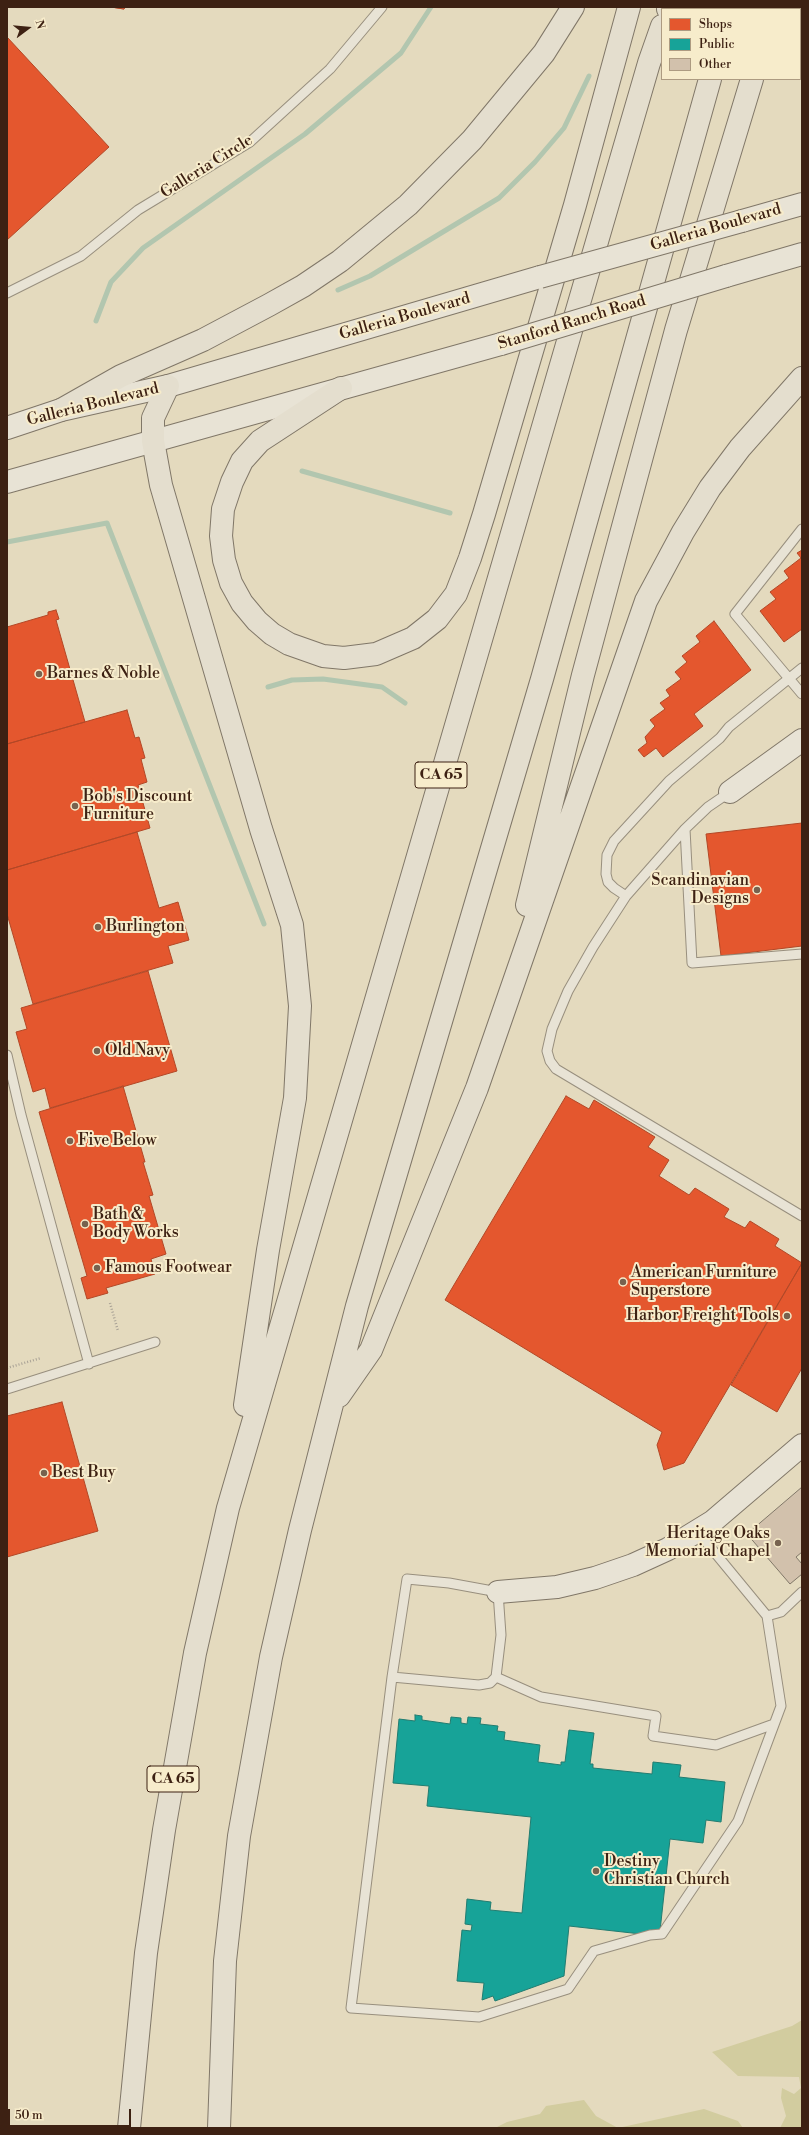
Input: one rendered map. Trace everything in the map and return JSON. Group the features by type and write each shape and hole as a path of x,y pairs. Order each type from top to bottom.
{"highway":[{"path":"61,410 121,376 203,340 269,305 304,286 340,261 408,205 472,140 544,53 574,7"},
{"path":"341,388 260,441 242,461 232,482 223,509 221,536 224,560 231,583 242,603 257,621 272,634 289,644 322,656 344,658 376,654 413,638 437,619 456,594 470,558 484,514 575,205 629,7"},
{"name":"CA 65","path":"129,2128 146,1954 164,1830 195,1653 233,1486 644,79 661,29"},
{"path":"219,2128 220,2060 225,1961 239,1836 271,1657 300,1530 357,1306 542,679 710,80"},
{"path":"516,974 529,891 583,675 676,330 752,80"},
{"path":"332,1407 372,1350 476,1088 646,601 676,544 710,488 740,448 802,378"},
{"path":"168,386 153,418 153,441 161,485 261,829 292,925 300,1006 295,1098 268,1250 233,1486"}],"main road":[{"name":"Galleria Boulevard","path":"7,428 61,410 168,386 520,283 802,204"},
{"name":"Stanford Ranch Road","path":"341,388 501,344 802,254"},
{"path":"7,482 341,388"},
{"path":"730,792 802,740"},
{"path":"498,1592 557,1587 595,1578 633,1565 668,1549 712,1522 802,1445"}],"lane":[{"name":"Galleria Circle","path":"7,293 81,256 138,210 250,142 330,69 382,7"},
{"path":"802,529 735,614 802,694"},
{"path":"626,896 608,882 606,874 607,855 614,841 669,781 720,738 729,727 802,668"},
{"path":"730,792 708,807 685,829 626,896 593,947 568,991 548,1040 547,1051 550,1061 556,1069 802,1216"},
{"path":"685,829 692,963 802,954"},
{"path":"7,1054 21,1115 89,1364"},
{"path":"7,1389 156,1342"},
{"path":"392,1677 479,1685 490,1682 496,1677 501,1635 498,1592 407,1579 392,1677 351,2008 479,2017 568,1989 594,1951 650,1935 662,1934 738,1821 781,1706 767,1616 697,1531"},
{"path":"767,1616 781,1612 802,1592"},
{"path":"496,1677 541,1697 656,1716 653,1736 716,1745 774,1724"}],"path":[{"path":"110,1303 118,1331"},
{"path":"7,1368 41,1358"}],"shaded area":[{"path":"802,2020 802,2128 780,2128 786,2116 781,2098 782,2088 794,2094 801,2088 799,2077 738,2076 712,2052 792,2026"},
{"path":"584,2100 596,2116 618,2128 495,2128 507,2122 540,2114 546,2106"},
{"path":"704,2109 738,2121 743,2128 618,2128"}],"building: Shops":[{"path":"111,7 125,7 124,9"},
{"path":"111,7 125,7 124,9"},
{"path":"7,37 109,147 7,240"},
{"path":"802,550 802,629 784,642 760,611 776,599 770,592 789,578 784,571 801,558 797,553"},
{"name":"Barnes & Noble","path":"56,610 59,619 56,620 85,722 7,744 7,627 48,615 48,612"},
{"path":"714,621 751,670 694,714 703,726 663,757 656,748 644,757 638,750 647,743 645,737 655,726 650,720 665,709 660,703 670,696 666,690 681,679 675,672 687,662 682,656 700,642 696,636"},
{"name":"Bob's Discount Furniture","path":"127,710 135,738 139,737 145,758 141,759 147,782 138,785 150,828 7,870 7,744"},
{"name":"Scandinavian Designs","path":"802,823 802,946 721,956 706,834"},
{"name":"Burlington","path":"137,832 159,908 178,902 189,940 168,946 173,963 33,1004 7,914 7,870"},
{"name":"Old Navy","path":"148,971 177,1071 50,1108 45,1088 33,1092 16,1032 27,1029 21,1008"},
{"path":"123,1086 145,1162 143,1162 153,1195 149,1196 166,1254 151,1259 155,1274 106,1288 108,1293 87,1299 81,1278 87,1276 39,1112"},
{"name":"American Furniture Superstore","path":"566,1096 589,1109 594,1100 655,1137 648,1147 669,1160 659,1176 689,1195 695,1188 729,1209 724,1217 745,1228 750,1221 779,1239 775,1246 802,1263 684,1463 664,1470 657,1445 662,1432 445,1300"},
{"name":"Harbor Freight Tools","path":"802,1263 802,1368 777,1412 731,1385"},
{"name":"Best Buy","path":"62,1402 98,1531 7,1557 7,1416"}],"building: Public":[{"name":"Destiny Christian Church","path":"415,1715 422,1716 422,1720 450,1724 451,1717 461,1718 461,1723 467,1724 468,1717 481,1718 480,1724 498,1726 497,1731 505,1732 504,1740 540,1745 538,1762 561,1765 561,1762 565,1762 569,1730 594,1733 590,1764 593,1764 593,1768 652,1774 653,1762 681,1765 679,1777 725,1782 721,1822 706,1820 703,1843 670,1839 660,1931 651,1930 650,1935 569,1926 564,1976 495,2001 493,1996 482,2000 484,1983 457,1981 462,1930 471,1931 472,1925 465,1924 467,1899 491,1902 490,1910 522,1913 531,1817 427,1806 429,1786 393,1783 399,1719 415,1721"}],"building: Other":[{"name":"Heritage Oaks Memorial Chapel","path":"802,1487 802,1552 796,1557 802,1564 802,1574 790,1584 747,1534"}],"waterway":[{"path":"96,321 111,282 143,248 305,134 401,53 431,7"},
{"path":"338,290 370,276 499,198 535,162 564,128 589,76"},
{"path":"302,471 450,513"},
{"path":"7,542 107,523 264,924"},
{"path":"268,687 292,680 323,679 382,687 405,703"}],"place":[{"name":"Barnes & Noble","path":"39,674"},
{"name":"Bob's Discount Furniture","path":"75,806"},
{"name":"Scandinavian Designs","path":"757,890"},
{"name":"Burlington","path":"98,927"},
{"name":"Old Navy","path":"97,1051"},
{"name":"Five Below","path":"70,1141"},
{"name":"Bath & Body Works","path":"85,1224"},
{"name":"Famous Footwear","path":"97,1268"},
{"name":"American Furniture Superstore","path":"623,1282"},
{"name":"Harbor Freight Tools","path":"787,1316"},
{"name":"Best Buy","path":"44,1473"},
{"name":"Heritage Oaks Memorial Chapel","path":"778,1543"},
{"name":"Destiny Christian Church","path":"596,1871"}]}
